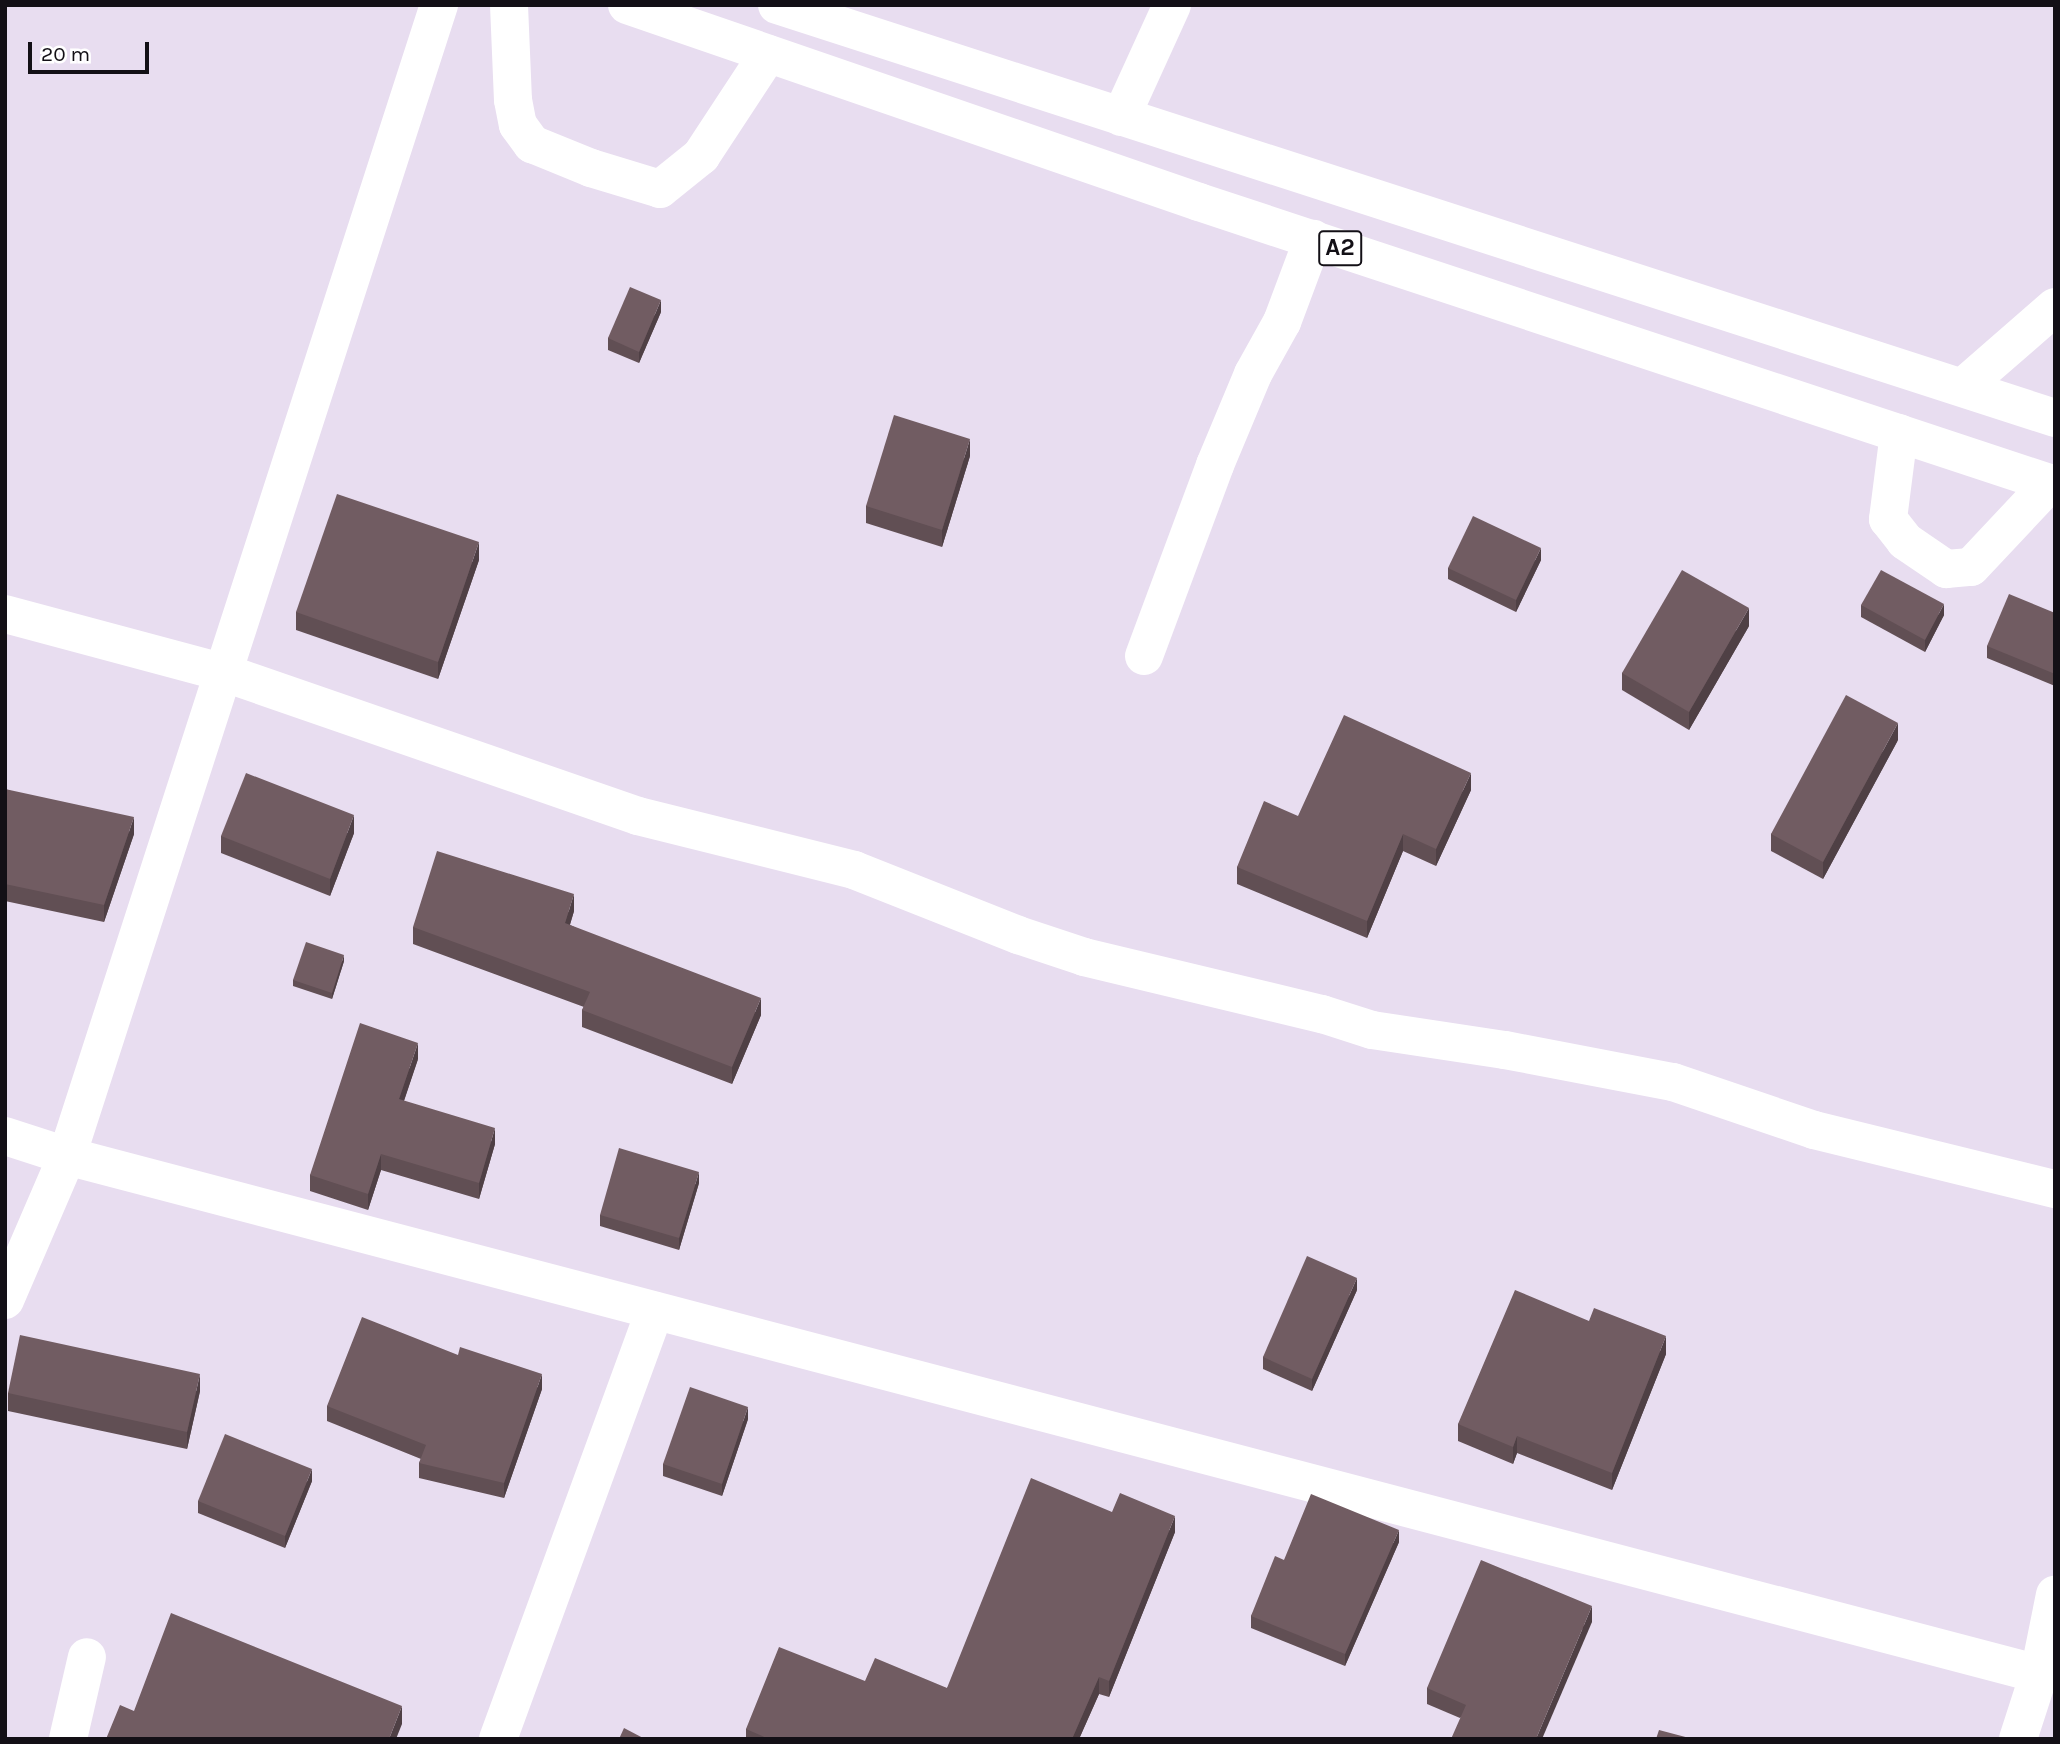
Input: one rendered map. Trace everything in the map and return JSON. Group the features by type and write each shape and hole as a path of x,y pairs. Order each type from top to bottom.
{"main road":[{"path":"5,1300 67,1156 439,5"},
{"path":"509,5 513,100 518,125 532,144 591,168 660,190 701,156 768,54"},
{"name":"A2","path":"627,5 1313,239 2052,484"},
{"name":"A2","path":"777,5 2055,418"},
{"path":"1121,117 1172,5"},
{"path":"1144,656 1215,465 1253,374 1282,322 1313,239"},
{"path":"1963,387 2055,307"},
{"path":"1899,433 1888,519 1905,541 1946,569 1971,567 2052,484"},
{"path":"5,614 225,673 638,816 854,870 1018,935 1084,957 1322,1014 1372,1030 1505,1050 1673,1082 1814,1130 2055,1189"},
{"path":"5,1136 67,1156 2039,1674"},
{"path":"498,1739 655,1311"},
{"path":"2033,1726 2039,1674 2055,1595"},
{"path":"68,1739 87,1657"}],"building":[{"path":"630,287 661,300 639,352 608,338"},
{"path":"894,415 970,439 942,530 866,506"},
{"path":"337,494 479,542 438,662 296,612"},
{"path":"1473,516 1541,548 1516,600 1448,568"},
{"path":"1682,570 1749,608 1689,712 1622,673"},
{"path":"1881,570 1944,604 1925,640 1861,605"},
{"path":"2009,594 2055,613 2055,674 1987,646"},
{"path":"1846,695 1898,723 1823,862 1771,834"},
{"path":"1344,715 1471,773 1436,849 1403,834 1367,921 1237,867 1264,801 1298,816"},
{"path":"246,773 354,815 330,879 221,836"},
{"path":"5,789 134,817 104,905 5,884"},
{"path":"437,851 574,894 565,923 761,998 732,1067 582,1010 590,992 413,927"},
{"path":"306,942 344,955 332,993 293,980"},
{"path":"360,1023 418,1043 399,1099 495,1128 479,1183 381,1154 368,1194 310,1175"},
{"path":"619,1148 699,1172 679,1238 600,1215"},
{"path":"1307,1256 1357,1278 1312,1379 1263,1357"},
{"path":"1515,1290 1589,1321 1594,1308 1666,1336 1612,1473 1517,1436 1513,1447 1458,1424"},
{"path":"362,1317 458,1355 460,1347 542,1374 504,1483 419,1463 426,1445 327,1406"},
{"path":"20,1335 200,1374 187,1432 8,1393"},
{"path":"690,1387 748,1407 722,1484 663,1464"},
{"path":"225,1434 312,1469 285,1536 198,1501"},
{"path":"1031,1478 1112,1512 1120,1493 1175,1516 1109,1681 1099,1677 1072,1739 769,1739 746,1729 779,1647 865,1681 875,1658 947,1688"},
{"path":"1311,1494 1399,1530 1345,1654 1251,1616 1275,1556 1284,1560"},
{"path":"1481,1560 1592,1606 1536,1739 1451,1739 1466,1705 1427,1688"},
{"path":"171,1613 402,1706 389,1739 106,1739 120,1705 134,1711"},
{"path":"624,1728 645,1739 619,1739"},
{"path":"1659,1730 1693,1739 1656,1739"}]}
